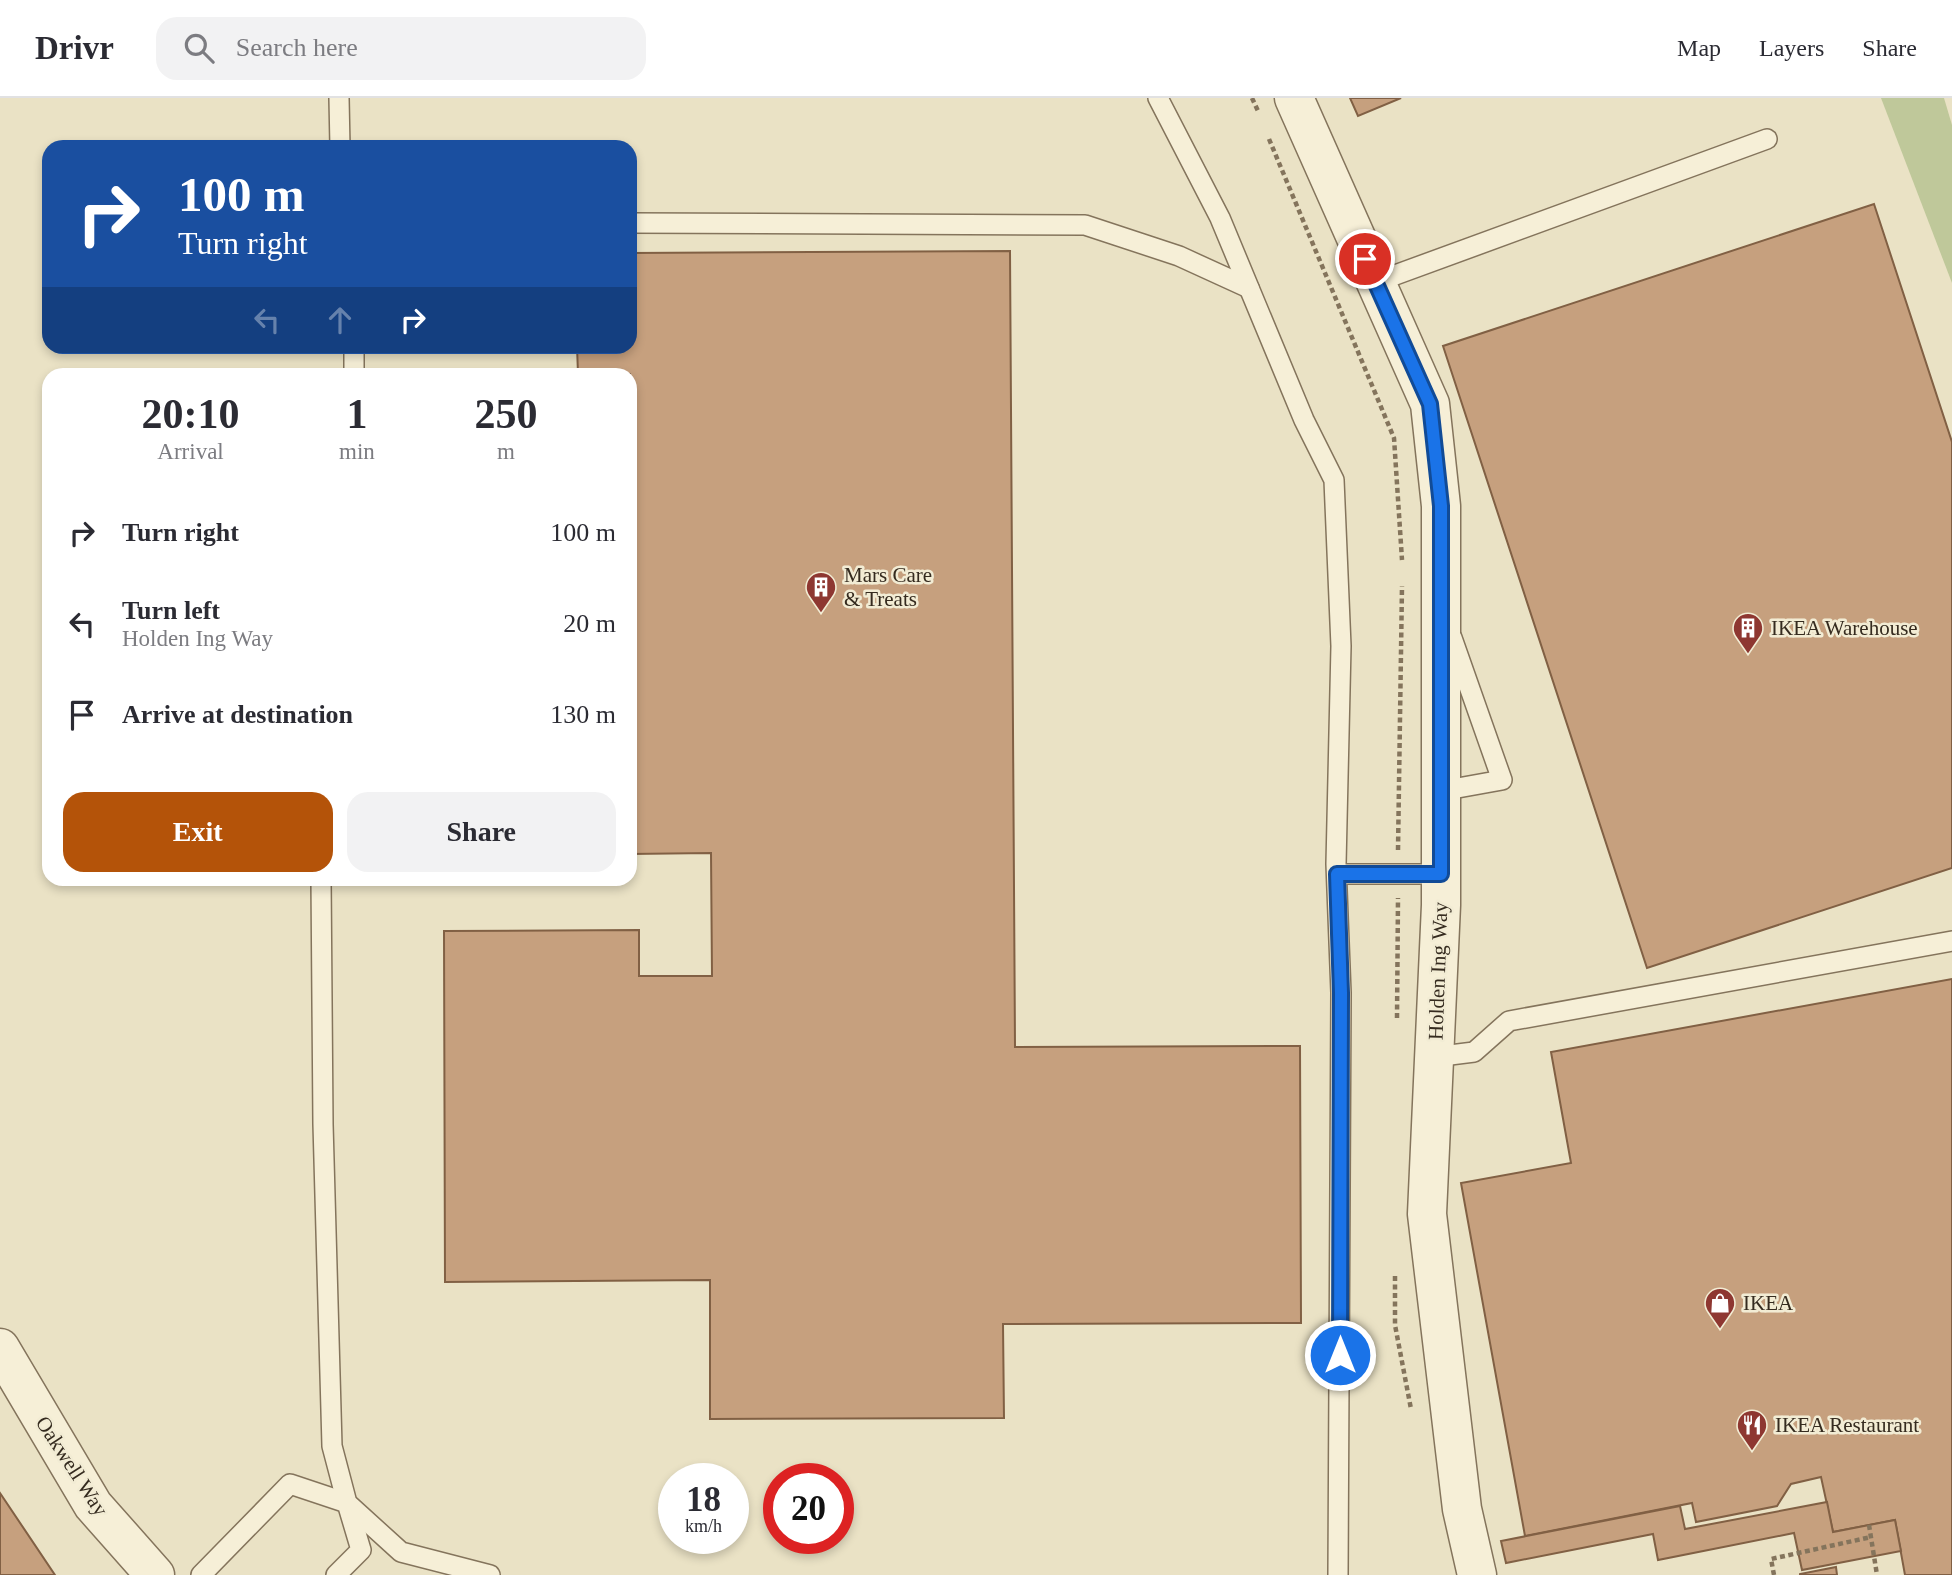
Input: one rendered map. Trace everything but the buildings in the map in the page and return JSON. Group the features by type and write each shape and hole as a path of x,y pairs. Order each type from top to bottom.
{"street":[{"name":"Holden Ing Way","path":"1294,98 1430,404 1441,506 1441,874 1427,1214 1462,1509 1476,1575"},
{"name":"Oakwell Way","path":"5,1366 93,1505 155,1575"}],"lane":[{"path":"340,98 340,140"},
{"path":"1158,98 1220,218 1304,420 1334,480 1340,646 1337,874 1341,993 1338,1575"},
{"path":"1376,282 1767,139"},
{"path":"637,223 1086,225 1180,256 1249,288"},
{"path":"1441,608 1502,780 1441,791"},
{"path":"1337,874 1441,874"},
{"path":"321,886 323,1136 332,1446 361,1550 336,1575"},
{"path":"1434,1057 1474,1052 1509,1021 1952,941"},
{"path":"201,1575 290,1484 347,1503 401,1552 490,1575"}],"path":[{"path":"1252,98 1263,123"},
{"path":"1268,136 1394,438 1402,562"},
{"path":"1397,1019 1402,575"},
{"path":"1395,1269 1395,1325 1413,1418"},
{"path":"1869,1525 1877,1575"},
{"path":"1773,1575 1771,1559 1871,1536"}],"green space":[{"path":"1881,98 1944,98 1952,125 1952,283"}],"place":[{"name":"Mars Care & Treats","path":"821,614"},
{"name":"IKEA Warehouse","path":"1748,655"},
{"name":"IKEA","path":"1720,1330"},
{"name":"IKEA Restaurant","path":"1752,1452"}],"route":[{"path":"1340,1355 1341,993 1337,874 1441,874 1441,506 1430,404 1365,259"}]}
